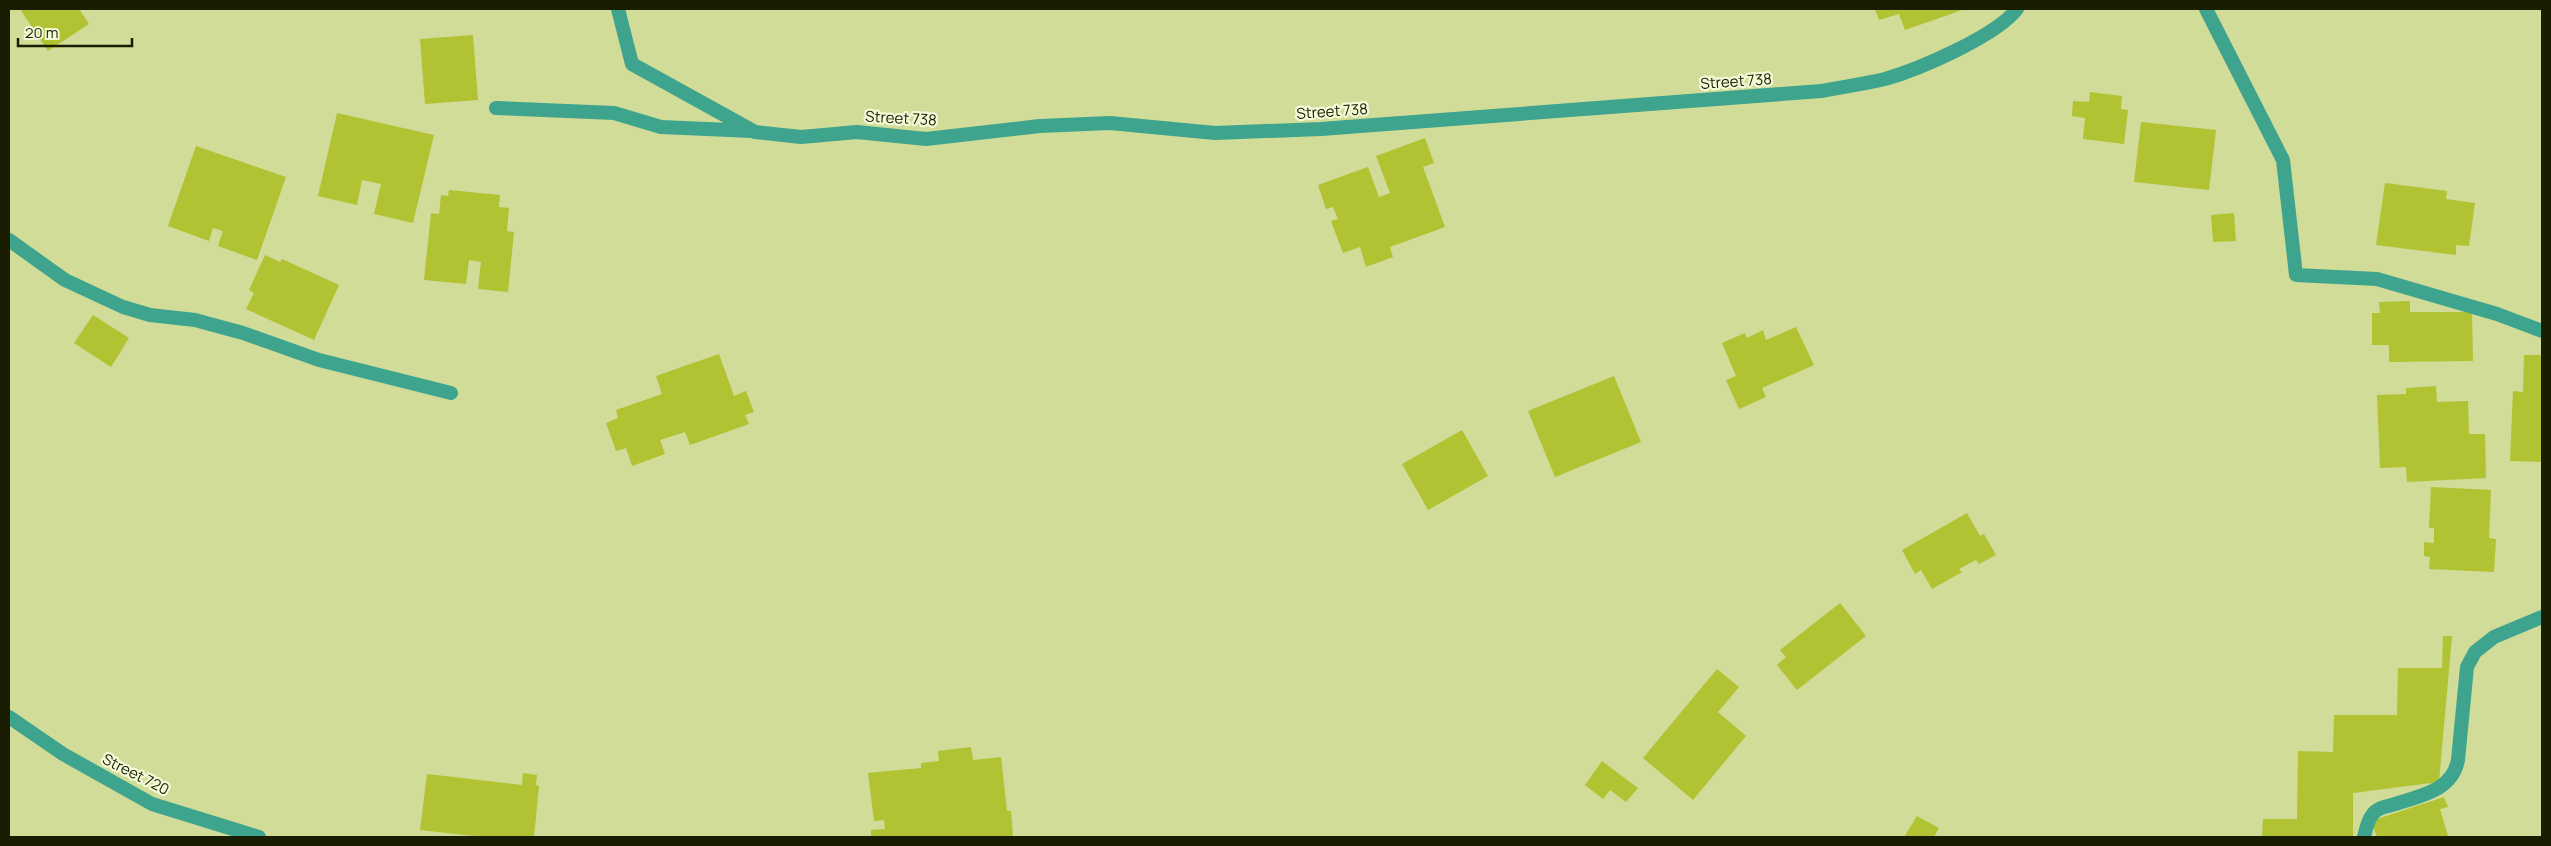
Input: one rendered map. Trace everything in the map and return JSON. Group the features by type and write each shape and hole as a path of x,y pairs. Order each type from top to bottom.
{"street":[{"name":"Street 738","path":"618,9 632,64 755,132 801,137 857,132 926,138 1040,126 1110,123 1215,133 1321,129 1821,91 1886,78 1949,54 1995,30 2017,9"},
{"path":"2206,9 2284,160 2296,275 2377,279 2497,314 2542,331"},
{"path":"496,108 614,113 661,128 755,132"},
{"path":"9,240 66,280 122,307 150,315 195,320 233,330 319,360 451,393"},
{"path":"2364,837 2368,821 2380,808 2440,788 2450,780 2456,771 2458,760 2467,666 2475,652 2494,637 2542,617"},
{"name":"Street 720","path":"9,717 63,754 152,804 259,837"}],"building":[{"path":"20,9 79,9 89,24 48,51"},
{"path":"1875,9 1965,9 1905,30 1899,14 1879,20"},
{"path":"473,35 478,100 425,104 420,39"},
{"path":"2090,92 2122,96 2121,109 2128,110 2124,144 2083,139 2085,118 2072,116 2073,101 2089,102"},
{"path":"337,113 434,135 413,223 374,214 381,184 362,180 357,205 318,196"},
{"path":"2141,122 2216,130 2209,190 2134,182"},
{"path":"1425,138 1434,163 1423,167 1445,227 1390,247 1393,257 1366,267 1360,247 1343,253 1331,221 1338,219 1333,207 1326,209 1318,185 1368,167 1379,197 1390,193 1376,156"},
{"path":"196,146 286,177 257,260 218,246 223,231 213,228 209,241 168,226"},
{"path":"2385,183 2447,191 2446,199 2475,203 2469,246 2456,245 2456,255 2376,245"},
{"path":"449,190 500,195 499,207 509,208 507,231 514,232 508,292 478,289 481,262 469,260 466,284 424,280 431,213 439,214 441,195 448,196"},
{"path":"2234,213 2236,241 2213,242 2211,215"},
{"path":"265,255 280,262 282,259 339,285 314,340 246,309 254,293 249,290"},
{"path":"2410,301 2410,312 2472,312 2473,361 2389,362 2389,345 2372,345 2372,313 2380,313 2379,302"},
{"path":"93,315 129,338 111,367 74,343"},
{"path":"1796,327 1814,365 1762,388 1766,397 1739,409 1726,380 1736,376 1722,343 1745,333 1747,338 1763,330 1766,340"},
{"path":"719,354 734,396 746,391 754,412 745,415 749,424 690,445 685,432 660,440 665,454 632,466 626,448 616,451 606,423 618,418 616,410 662,394 656,376"},
{"path":"2524,355 2542,355 2542,462 2510,461 2513,391 2523,392"},
{"path":"1614,376 1641,442 1555,477 1528,411"},
{"path":"2436,386 2437,402 2468,401 2469,434 2485,434 2486,478 2407,482 2406,467 2380,468 2377,395 2406,394 2406,388"},
{"path":"1462,430 1488,476 1428,510 1402,464"},
{"path":"2431,487 2491,490 2489,538 2496,539 2494,572 2429,569 2430,557 2424,556 2424,542 2434,543 2434,528 2429,528"},
{"path":"1967,513 1980,536 1984,534 1996,555 1979,564 1976,560 1959,569 1962,572 1932,589 1921,570 1915,574 1902,550"},
{"path":"1840,603 1866,636 1797,690 1777,665 1786,657 1780,650"},
{"path":"2443,636 2452,636 2439,782 2353,793 2353,837 2262,837 2263,819 2297,819 2298,751 2333,752 2334,715 2397,715 2398,668 2442,668"},
{"path":"1717,669 1739,687 1718,712 1746,736 1693,800 1643,758"},
{"path":"971,747 973,760 1001,757 1007,811 1011,811 1013,837 871,837 871,830 885,829 884,820 874,821 868,773 921,768 921,763 939,761 938,751"},
{"path":"1602,761 1638,788 1626,802 1610,790 1603,799 1585,785"},
{"path":"523,773 537,775 536,785 539,786 534,837 483,837 420,830 427,774 522,785"},
{"path":"2444,797 2448,807 2440,809 2448,836 2377,837 2371,821"},
{"path":"1917,816 1939,828 1934,837 1904,837"}]}
